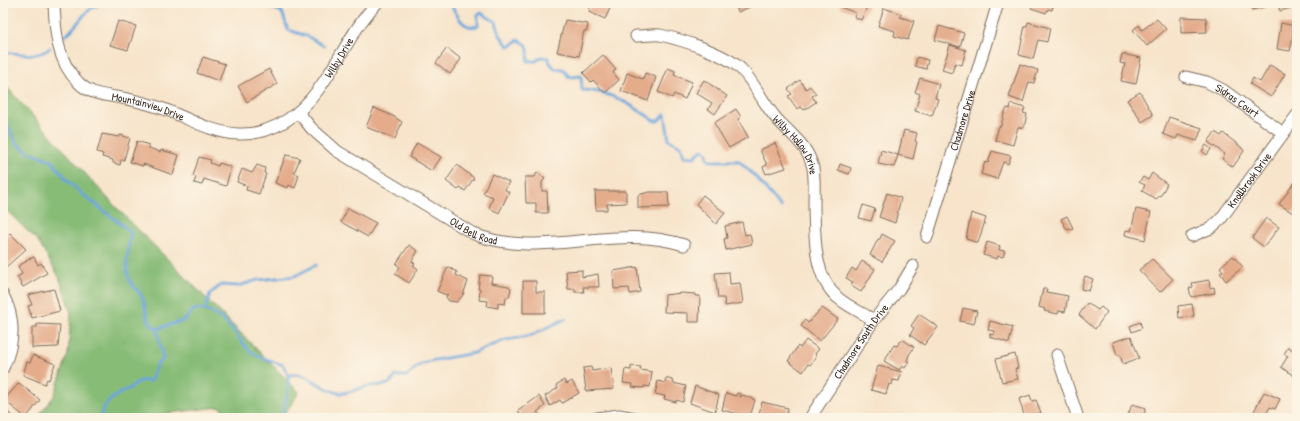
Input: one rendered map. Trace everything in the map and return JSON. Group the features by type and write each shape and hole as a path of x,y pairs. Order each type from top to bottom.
{"street":[{"name":"Mountainview Drive","path":"54,3 55,27 62,59 77,82 91,92 145,104 168,111 203,125 239,134 248,134 269,128 286,121 298,112"},
{"name":"Wilby Drive","path":"298,112 316,92 352,35 377,3"},
{"name":"Chadmore Drive","path":"927,237 995,4"},
{"name":"Wilby Hollow Drive","path":"636,36 659,35 693,45 731,61 747,76 773,115 800,142 808,153 813,167 815,245 823,275 829,287 838,297 874,320"},
{"name":"Sidras Court","path":"1186,77 1207,82 1223,90 1283,133"},
{"name":"Old Bell Road","path":"298,112 312,129 337,151 474,234 486,239 516,244 654,237 684,245"},
{"name":"Knollbrook Drive","path":"1192,236 1211,228 1220,220 1297,115"},
{"name":"Chadmore South Drive","path":"810,418 874,320 899,289 913,266"},
{"path":"3,295 11,314 13,326 10,354 3,368"},
{"path":"1057,355 1078,418"},
{"path":"597,418 619,415 635,418"}],"green space":[{"path":"3,83 113,204 299,392 282,418 237,418 219,407 130,418 37,418 54,396 68,354 71,313 59,277 37,240 3,207"}],"building":[{"path":"591,3 615,3 615,5 612,4 605,19 589,12"},
{"path":"735,3 750,3 752,6 738,12"},
{"path":"841,3 869,3 861,20 854,17 856,13 840,7"},
{"path":"1033,3 1054,3 1052,10 1048,9 1046,13 1031,8"},
{"path":"1251,3 1264,3 1265,7 1252,10"},
{"path":"1278,3 1294,3 1295,7 1280,11"},
{"path":"884,8 901,14 900,17 914,21 908,40 894,36 895,31 878,26"},
{"path":"1181,17 1206,18 1207,32 1181,33"},
{"path":"1157,19 1166,29 1147,46 1133,30 1139,25 1142,30"},
{"path":"565,20 588,24 587,31 584,31 579,56 557,52"},
{"path":"118,21 136,26 128,50 110,45"},
{"path":"1028,22 1050,28 1047,42 1038,40 1033,59 1019,55 1025,26 1027,26"},
{"path":"1281,23 1295,26 1290,51 1277,49"},
{"path":"939,26 964,33 960,47 935,40"},
{"path":"950,45 966,50 962,65 955,63 952,73 942,70"},
{"path":"447,48 461,59 450,74 436,63"},
{"path":"1122,54 1141,58 1136,84 1121,81 1125,64 1120,63"},
{"path":"603,55 616,70 613,72 619,80 605,93 593,80 591,82 583,73"},
{"path":"203,57 225,64 219,81 197,73"},
{"path":"917,57 928,60 926,69 915,66"},
{"path":"1020,64 1038,70 1034,83 1029,82 1023,102 1009,97"},
{"path":"1270,65 1285,74 1271,97 1250,84 1253,78 1260,82"},
{"path":"668,68 675,71 674,75 692,82 685,99 674,94 672,98 658,92"},
{"path":"269,69 277,84 247,102 238,86"},
{"path":"627,73 643,79 645,73 656,77 648,101 621,91"},
{"path":"920,78 939,84 935,98 938,99 932,116 915,111 920,94 915,92"},
{"path":"704,80 727,96 715,114 708,109 712,103 696,93"},
{"path":"800,80 806,89 810,86 816,94 812,96 816,102 804,110 801,107 797,109 788,96 792,94 788,89"},
{"path":"1140,92 1153,115 1142,122 1127,100"},
{"path":"1011,104 1025,108 1023,113 1027,114 1024,128 1018,127 1013,145 995,140 1004,114 1007,108 1010,109"},
{"path":"374,108 393,116 402,122 395,139 366,127"},
{"path":"736,109 741,117 738,119 748,137 729,148 714,123"},
{"path":"1169,117 1202,128 1197,141 1178,135 1176,139 1163,134"},
{"path":"904,130 917,133 915,141 917,142 913,159 898,155"},
{"path":"1215,132 1221,136 1223,133 1244,151 1233,167 1222,159 1225,154 1208,142"},
{"path":"102,134 119,137 120,135 130,138 124,160 121,160 120,165 113,163 113,160 102,157 103,154 97,152"},
{"path":"137,141 149,145 149,148 160,152 161,150 179,155 173,175 143,164 143,166 130,162"},
{"path":"417,143 441,157 432,171 409,157"},
{"path":"775,143 786,168 766,174 763,167 767,165 760,150"},
{"path":"1206,145 1211,149 1207,155 1202,151"},
{"path":"881,150 898,155 894,167 878,164"},
{"path":"992,151 1011,156 1008,164 1003,162 997,179 981,174 985,162 988,163"},
{"path":"286,155 300,158 294,173 299,175 295,188 289,185 288,188 275,183"},
{"path":"199,157 211,160 210,163 218,166 219,163 231,167 226,186 204,179 202,185 194,183 196,177 193,176"},
{"path":"840,164 851,168 849,174 838,170"},
{"path":"257,165 265,168 264,173 266,174 259,194 246,190 247,186 237,182 242,169 252,173"},
{"path":"457,165 474,178 465,191 460,187 458,190 446,181"},
{"path":"537,172 545,179 542,182 542,191 547,191 548,213 536,213 536,203 526,203 525,177 535,177"},
{"path":"1152,173 1167,184 1161,195 1156,199 1142,191 1145,185 1139,182 1143,177 1148,180"},
{"path":"492,174 509,182 505,190 509,192 499,213 489,208 493,197 483,193"},
{"path":"1294,183 1297,185 1297,207 1293,213 1279,204"},
{"path":"595,191 626,191 626,203 607,204 607,210 596,210"},
{"path":"649,192 668,192 669,207 638,208 638,195"},
{"path":"887,193 901,198 895,223 879,217"},
{"path":"703,195 725,213 716,224 696,204"},
{"path":"863,205 875,209 871,221 859,218"},
{"path":"348,208 376,223 368,237 341,222"},
{"path":"1136,209 1151,212 1145,240 1125,235 1126,230 1131,231"},
{"path":"971,213 986,218 978,243 966,239"},
{"path":"1067,216 1073,228 1067,230 1061,219"},
{"path":"1266,218 1279,227 1264,247 1252,238"},
{"path":"742,222 745,235 750,234 752,244 726,250 724,239 727,238 725,226"},
{"path":"10,233 26,249 6,267 3,263 3,240"},
{"path":"882,234 895,241 882,262 870,255"},
{"path":"987,242 1000,246 999,250 1005,251 1003,257 998,256 997,259 983,255"},
{"path":"409,245 418,251 412,261 415,264 413,265 418,269 409,283 395,274 400,267 396,264"},
{"path":"1233,256 1243,267 1226,281 1220,273 1223,271 1220,267"},
{"path":"34,257 38,265 41,263 47,273 23,287 17,277 22,274 18,266 27,261 26,260"},
{"path":"1152,259 1173,279 1160,292 1139,270"},
{"path":"862,261 875,269 861,292 851,286 853,282 846,278 852,268 856,271"},
{"path":"448,267 457,272 456,275 468,281 463,295 457,302 449,301 446,297 448,294 446,295 437,291"},
{"path":"637,267 640,292 630,294 629,288 614,289 613,271"},
{"path":"582,270 582,277 598,274 599,287 583,287 584,292 575,292 575,289 568,289 566,271"},
{"path":"729,272 730,284 740,283 743,303 725,306 724,298 718,298 715,273"},
{"path":"480,275 492,276 491,283 508,286 511,288 509,297 506,297 505,304 498,303 498,308 487,306 488,301 479,300 480,289 478,289"},
{"path":"1085,276 1093,279 1089,291 1081,289"},
{"path":"1209,280 1210,288 1214,287 1215,293 1191,297 1189,288 1193,287 1192,283"},
{"path":"523,281 536,281 536,292 545,292 545,313 523,313"},
{"path":"54,289 60,311 32,318 28,306 32,305 28,295"},
{"path":"1043,289 1047,289 1046,292 1068,296 1065,312 1059,311 1058,314 1044,311 1045,309 1039,307"},
{"path":"681,293 700,296 699,322 688,322 688,313 664,312 665,295"},
{"path":"1087,303 1098,310 1101,307 1107,312 1095,329 1079,315"},
{"path":"1192,304 1194,316 1179,318 1178,306"},
{"path":"822,308 838,319 820,341 801,326 805,320 808,323"},
{"path":"963,308 977,311 974,324 960,321"},
{"path":"919,314 938,327 924,345 910,335 914,328 911,326"},
{"path":"990,321 1013,327 1009,343 990,337 990,334 994,335 995,331 988,330"},
{"path":"1140,322 1142,328 1132,332 1130,326"},
{"path":"37,324 60,325 58,347 32,348 32,327 37,327"},
{"path":"1131,336 1139,358 1123,364 1120,355 1117,355 1113,342"},
{"path":"902,339 914,347 907,361 909,362 905,368 902,366 899,370 884,361 894,345 897,346"},
{"path":"806,340 819,349 815,354 815,359 810,365 808,364 803,372 788,361 798,346 800,348"},
{"path":"1297,346 1297,378 1281,367 1288,356 1284,354 1288,347 1294,351"},
{"path":"1015,354 1018,368 1015,369 1018,379 1002,382 996,359"},
{"path":"33,355 55,364 49,380 47,379 45,384 23,375 27,362 30,363"},
{"path":"631,366 641,367 640,370 652,372 650,387 632,387 633,384 623,383 625,369 631,370"},
{"path":"878,366 902,372 899,381 893,380 892,385 889,384 886,394 871,390"},
{"path":"591,367 592,371 611,368 614,389 586,391 583,368"},
{"path":"666,378 674,381 673,383 686,386 683,402 664,399 665,396 655,394 658,381 665,383"},
{"path":"564,380 567,384 572,381 579,393 562,403 560,400 550,406 545,396 558,388 556,385"},
{"path":"19,383 40,400 26,418 4,400"},
{"path":"695,386 719,395 715,412 690,403"},
{"path":"1264,392 1280,399 1275,409 1270,407 1264,418 1262,418 1253,413"},
{"path":"726,393 736,396 737,393 741,394 740,397 743,395 755,400 750,417 722,410"},
{"path":"1030,395 1032,401 1036,400 1041,413 1025,418 1019,399"},
{"path":"539,396 545,406 537,412 540,416 537,418 523,418 518,411"},
{"path":"762,402 788,408 786,418 758,418"},
{"path":"1132,404 1146,408 1143,418 1127,418"},
{"path":"3,406 13,418 3,418"}],"waterway":[{"path":"65,36 87,12 97,5 104,3"},
{"path":"253,3 267,6 282,12 288,30 307,36 324,46"},
{"path":"449,3 464,24 468,26 478,26 478,15 481,13 496,22 500,35 508,46 512,45 518,40 527,46 528,61 536,61 541,57 549,58 550,63 555,69 563,69 569,77 581,76 582,90 611,96 655,121 658,121 665,114 669,140 681,146 684,156 694,157 702,150 706,151 708,159 711,161 739,161 761,183 781,208"},
{"path":"3,52 34,54 50,48"},
{"path":"3,114 16,143 28,152 51,160 68,181 81,193 131,232 127,256 127,268 130,282 142,296 148,320 157,329 163,359 157,364 151,381 139,381 132,387 115,396 104,407 100,418"},
{"path":"205,310 210,294 221,285 238,286 258,280 295,276 316,265"},
{"path":"157,329 185,320 193,310 204,310 215,314 229,326 251,352 262,358 283,365 288,375 288,390 282,418"},
{"path":"288,375 301,375 329,390 340,393 375,385 387,385 396,376 407,376 419,365 430,361 474,353 502,341 532,335 565,319"}]}
